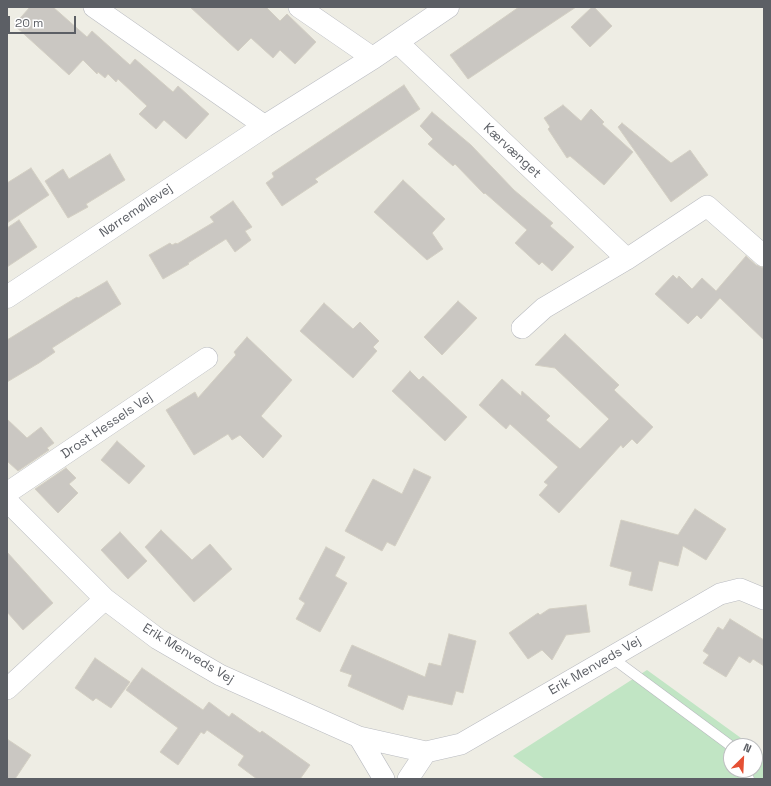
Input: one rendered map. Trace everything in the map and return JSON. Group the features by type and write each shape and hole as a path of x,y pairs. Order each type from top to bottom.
{"street":[{"path":"94,7 265,126"},
{"path":"299,7 374,58"},
{"name":"Nørremøllevej","path":"7,297 265,126 374,58 448,7"},
{"name":"Kærvænget","path":"397,42 627,259"},
{"path":"522,328 544,308 627,259 707,206 764,256"},
{"name":"Drost Hessels Vej","path":"7,493 207,358"},
{"name":"Erik Menveds Vej","path":"7,501 105,599 158,639 220,675 359,737 426,752 461,744 720,594 740,589 764,599"},
{"path":"7,689 105,599"},
{"path":"359,737 384,779"},
{"path":"408,779 426,752"}],"lane":[{"path":"612,656 723,740"}],"green space":[{"path":"647,670 741,738 723,738 723,778 763,778 763,754 764,779 545,779 513,756"}],"building":[{"path":"30,7 53,7 87,37 92,31 130,65 135,59 173,92 178,86 209,114 186,139 164,120 156,129 139,114 147,106 118,79 116,82 108,74 105,78 98,72 97,74 83,60 69,75 14,25"},
{"path":"190,7 266,7 280,21 287,14 316,42 295,64 280,50 273,58 251,38 238,51"},
{"path":"519,7 576,7 468,79 450,55"},
{"path":"592,7 594,7 612,26 590,47 571,27"},
{"path":"404,85 420,109 315,179 318,182 282,206 266,183 274,177 272,173"},
{"path":"563,105 581,121 591,109 604,122 602,124 633,152 604,185 570,156 567,158 548,129 550,127 544,118"},
{"path":"432,112 471,145 514,190 553,223 550,226 574,247 552,271 542,262 539,265 515,243 527,230 485,193 484,194 455,164 453,166 428,144 433,139 420,126"},
{"path":"622,123 671,163 690,150 708,175 671,202 618,127"},
{"path":"110,154 125,180 86,204 88,207 68,218 45,181 63,169 69,179"},
{"path":"31,168 49,195 7,223 7,183"},
{"path":"403,180 445,219 432,233 443,249 427,260 374,212"},
{"path":"233,201 252,227 245,231 251,240 235,252 226,239 188,263 189,264 163,279 149,255 170,243 172,245 177,244 214,222 210,217"},
{"path":"19,220 37,247 7,267 7,228"},
{"path":"746,256 756,265 764,268 764,340 720,298 701,319 697,315 688,324 655,294 673,275 677,279 679,276 692,289 702,278 716,291"},
{"path":"107,281 121,304 52,348 55,352 7,382 7,340 77,297 78,298"},
{"path":"458,301 477,318 442,355 424,337"},
{"path":"324,303 353,329 360,322 379,341 373,347 377,351 353,378 300,331"},
{"path":"565,334 619,385 614,390 653,427 637,444 632,439 623,448 621,445 559,513 539,495 548,485 544,482 558,467 510,424 506,429 479,405 502,379 521,396 522,391 550,416 546,420 580,449 609,419 555,368 535,365"},
{"path":"247,337 292,380 261,416 282,436 263,458 240,435 232,440 228,434 194,455 166,410 195,392 198,398 236,355 234,352"},
{"path":"410,371 419,380 423,376 467,417 445,441 392,391"},
{"path":"7,419 27,438 41,427 54,443 47,448 49,450 18,471 7,461"},
{"path":"117,441 145,466 129,484 101,460"},
{"path":"66,468 76,478 69,484 78,493 58,513 35,489"},
{"path":"414,469 431,477 395,546 387,542 382,551 345,531 373,479 402,494"},
{"path":"695,509 726,529 706,560 683,546 678,566 659,561 652,591 629,585 632,572 610,566 621,520 678,535"},
{"path":"161,530 192,560 210,544 232,569 194,602 145,547"},
{"path":"120,532 147,561 128,579 101,550"},
{"path":"326,547 345,557 335,576 347,583 320,632 296,619 305,603 299,599"},
{"path":"7,552 53,603 23,630 7,612"},
{"path":"586,605 590,632 566,635 552,660 542,650 528,659 509,633 538,613 540,615 549,609"},
{"path":"730,619 764,640 764,666 753,659 750,663 739,656 726,677 703,663 709,655 703,651 718,627 723,630"},
{"path":"449,634 476,641 463,693 456,691 452,705 408,695 403,710 348,686 352,675 340,671 352,645 425,677 429,663 441,666"},
{"path":"95,658 130,682 111,708 96,698 93,701 75,688"},
{"path":"142,668 203,710 209,702 229,717 232,713 260,733 262,731 310,765 300,779 257,779 238,765 244,756 207,730 204,734 201,732 178,765 160,752 178,728 126,690"},
{"path":"7,739 31,755 15,779 7,779"}]}
